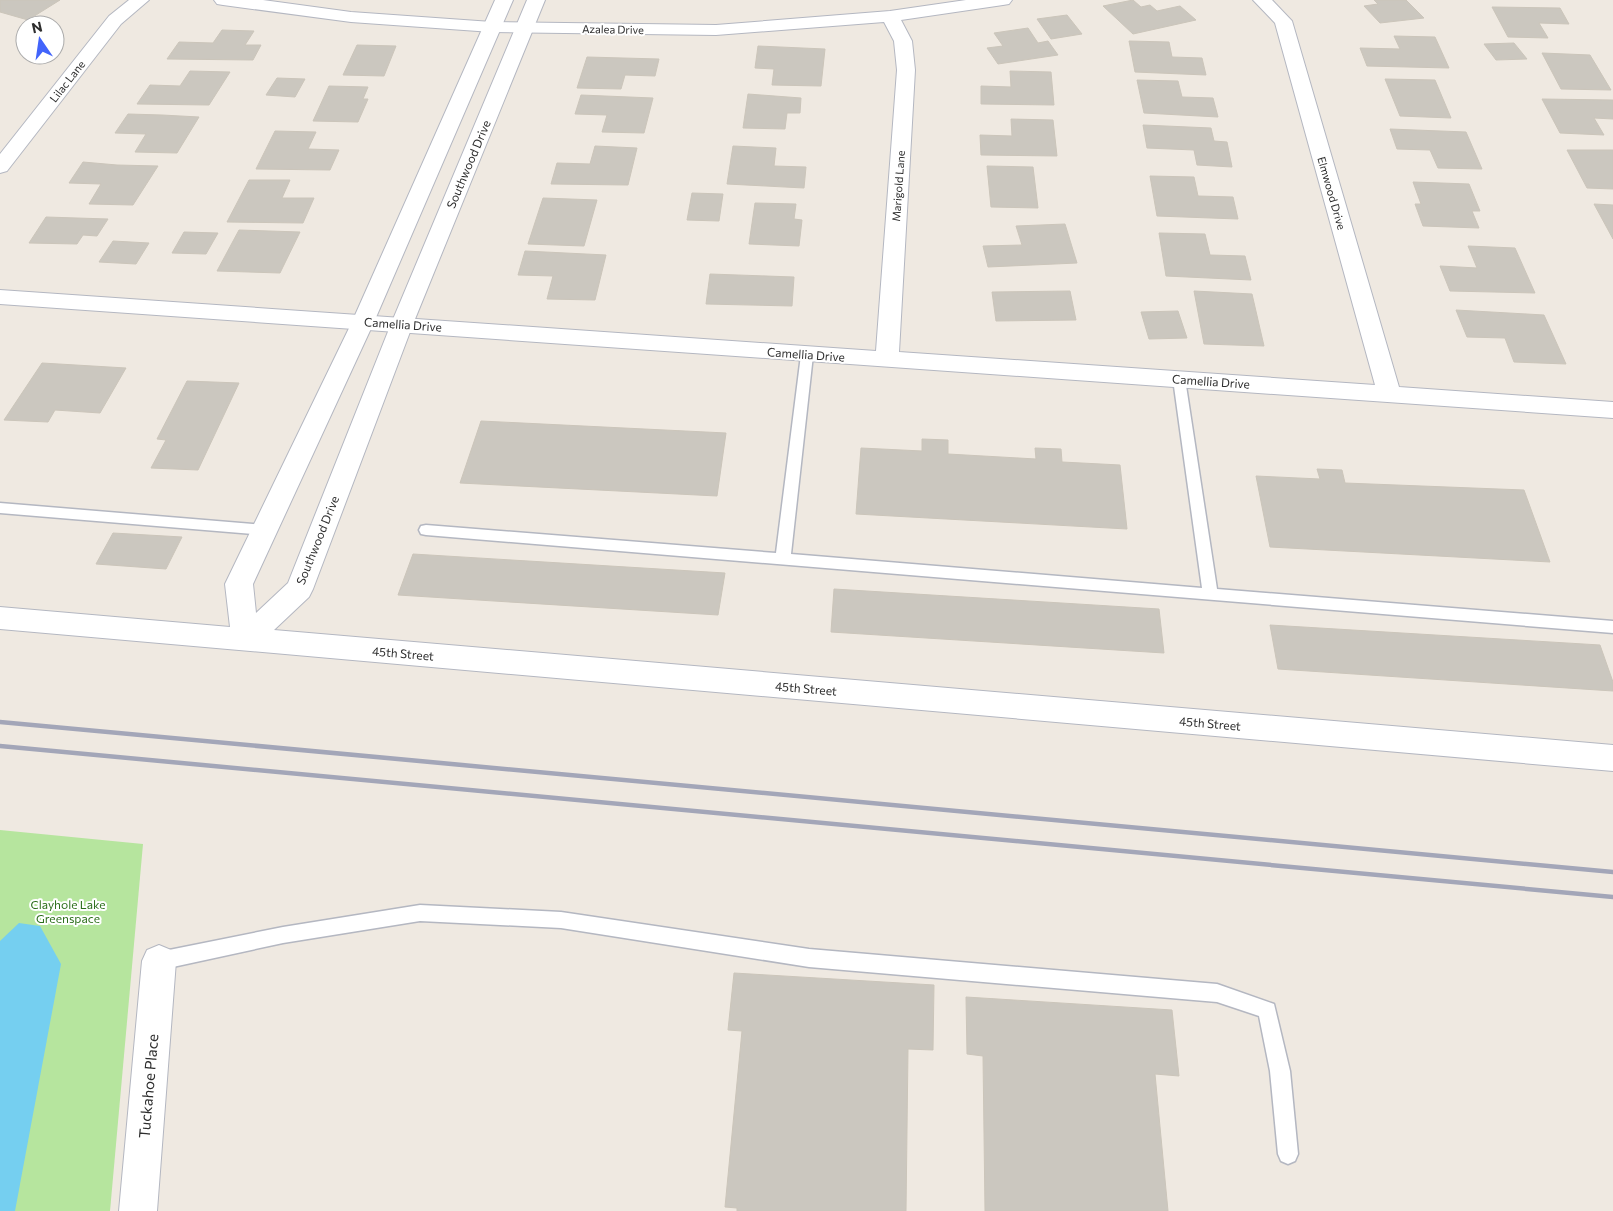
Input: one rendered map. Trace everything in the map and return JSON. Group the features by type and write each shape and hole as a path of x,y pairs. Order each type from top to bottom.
{"street":[{"name":"Lilac Lane","path":"0,166 115,20 140,0"},
{"name":"Azalea Drive","path":"223,0 351,17 492,27 716,30 890,16 1002,0"},
{"path":"246,640 239,584 363,322 504,0"},
{"name":"Southwood Drive","path":"246,640 298,589 402,324 536,0"},
{"name":"Elmwood Drive","path":"1262,0 1283,21 1388,394"},
{"name":"Marigold Lane","path":"887,359 906,70 903,41 890,16"},
{"name":"Camellia Drive","path":"0,297 1613,410"},
{"name":"45th Street","path":"0,618 1613,758"},
{"name":"Tuckahoe Place","path":"138,1211 158,961"}],"lane":[{"path":"784,558 807,355"},
{"path":"1179,379 1210,593"},
{"path":"0,508 265,530"},
{"path":"426,530 1613,627"},
{"path":"158,961 283,935 420,913 561,920 809,958 1217,993 1267,1010 1280,1071 1288,1154"}],"green space":[{"name":"Clayhole Lake Greenspace","path":"0,830 143,844 110,1211 0,1211"}],"water":[{"path":"19,923 40,926 61,964 15,1211 0,1211 0,941"}],"building":[{"path":"0,0 60,0 36,15 15,16 0,12"},
{"path":"1133,0 1141,7 1150,5 1157,11 1180,6 1196,20 1133,34 1103,6"},
{"path":"1374,0 1406,0 1424,18 1380,23 1364,6 1378,4"},
{"path":"1492,7 1560,8 1569,24 1539,23 1548,38 1508,37"},
{"path":"1067,15 1082,34 1051,39 1037,19"},
{"path":"1028,28 1038,43 1048,41 1058,55 998,64 987,48 1003,46 994,33"},
{"path":"222,30 254,31 245,45 261,45 253,60 167,59 179,42 213,43"},
{"path":"1394,36 1435,37 1449,68 1367,66 1360,48 1400,49"},
{"path":"1129,41 1169,42 1172,57 1202,58 1206,75 1135,72"},
{"path":"1514,43 1527,59 1496,60 1484,44"},
{"path":"357,45 396,46 384,76 343,75"},
{"path":"758,46 825,49 821,86 772,85 774,69 755,68"},
{"path":"1542,53 1590,55 1611,90 1561,89"},
{"path":"587,57 659,59 655,76 625,75 621,89 577,88"},
{"path":"190,71 230,72 209,105 137,104 150,85 180,86"},
{"path":"1010,71 1051,72 1054,105 981,104 981,86 1011,87"},
{"path":"277,78 305,79 295,97 266,95"},
{"path":"1385,79 1435,80 1451,118 1400,116"},
{"path":"1137,80 1178,81 1182,97 1213,98 1218,117 1144,113"},
{"path":"329,86 368,87 363,99 368,99 358,122 313,121"},
{"path":"748,94 801,98 800,113 787,113 785,129 743,128"},
{"path":"581,95 653,98 644,133 602,132 607,115 575,114"},
{"path":"1542,99 1613,100 1613,119 1594,118 1604,135 1560,133"},
{"path":"128,114 199,117 177,153 135,152 146,134 115,133"},
{"path":"1011,119 1053,120 1057,156 981,155 980,135 1012,136"},
{"path":"1143,125 1211,128 1214,141 1227,142 1232,167 1197,165 1194,150 1147,148"},
{"path":"1390,129 1466,132 1482,169 1438,168 1430,150 1397,149"},
{"path":"275,131 316,132 308,149 339,150 330,170 256,169"},
{"path":"595,146 637,148 628,185 551,184 557,163 590,164"},
{"path":"733,146 776,148 774,166 806,167 804,188 727,184"},
{"path":"1567,150 1613,150 1613,189 1587,188"},
{"path":"83,162 158,166 133,205 89,204 101,184 69,183"},
{"path":"987,166 1033,167 1038,208 991,207"},
{"path":"1150,176 1194,177 1198,196 1233,197 1238,219 1157,216"},
{"path":"249,180 290,180 282,198 314,198 303,223 227,222"},
{"path":"1413,182 1469,184 1480,211 1472,211 1479,228 1423,226 1415,204 1421,204"},
{"path":"692,193 723,194 719,221 687,220"},
{"path":"543,198 597,200 584,246 528,244"},
{"path":"755,203 796,204 794,219 802,220 799,246 749,244"},
{"path":"1594,204 1613,205 1613,239"},
{"path":"46,217 108,219 97,236 83,235 77,244 29,243"},
{"path":"1065,224 1077,263 988,267 983,246 1022,245 1016,226"},
{"path":"239,230 300,232 280,273 217,271"},
{"path":"184,232 218,233 206,254 172,253"},
{"path":"1159,233 1205,234 1210,255 1245,256 1251,280 1166,276"},
{"path":"113,241 149,243 136,264 99,262"},
{"path":"1468,246 1515,248 1535,293 1450,291 1440,266 1477,268"},
{"path":"525,251 606,255 595,300 547,299 553,276 518,275"},
{"path":"710,274 794,277 792,306 706,304"},
{"path":"1070,291 1076,320 996,321 992,292"},
{"path":"1194,291 1252,294 1264,346 1204,344"},
{"path":"1456,310 1544,315 1566,364 1514,362 1505,338 1467,337"},
{"path":"1178,311 1187,338 1149,339 1141,312"},
{"path":"42,363 126,368 100,413 55,410 48,422 4,420"},
{"path":"187,381 239,383 198,470 151,468 166,440 157,439"},
{"path":"481,421 726,433 717,496 460,483"},
{"path":"922,439 948,440 948,454 1036,459 1035,448 1061,449 1062,462 1120,465 1127,529 856,514 861,448 922,451"},
{"path":"1317,469 1342,470 1345,483 1524,490 1550,562 1270,547 1256,476 1320,479"},
{"path":"113,533 182,537 166,569 96,564"},
{"path":"413,554 725,573 718,615 398,595"},
{"path":"834,589 1159,609 1164,653 831,632"},
{"path":"1270,625 1600,645 1613,682 1613,691 1278,669"},
{"path":"734,973 934,985 933,1050 908,1049 906,1211 737,1211 737,1208 725,1207 742,1031 728,1030"},
{"path":"966,997 1172,1010 1179,1076 1155,1074 1168,1211 985,1211 983,1056 967,1054"}],"railway":[{"path":"0,722 1613,872"},
{"path":"0,746 1613,897"}]}
